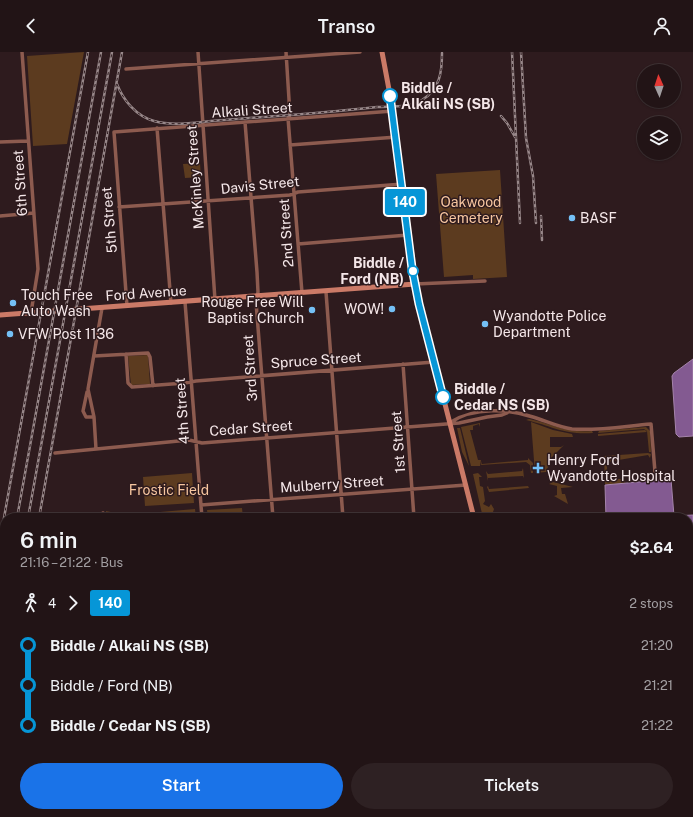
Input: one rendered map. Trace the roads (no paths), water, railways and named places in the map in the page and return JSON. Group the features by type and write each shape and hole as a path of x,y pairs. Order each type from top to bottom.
{"main road":[{"path":"382,52 393,111 415,284 473,513"},
{"name":"Ford Avenue","path":"0,315 326,292 415,284"}],"street":[{"name":"6th Street","path":"22,52 38,269 31,313"},
{"name":"McKinley Street","path":"198,52 207,201 215,300"},
{"name":"2nd Street","path":"286,52 290,115 288,118 302,293"},
{"path":"126,69 360,52"},
{"name":"Alkali Street","path":"114,132 393,111"},
{"name":"3rd Street","path":"245,122 272,513"},
{"path":"157,128 171,303"},
{"name":"5th Street","path":"114,132 127,306"},
{"path":"290,145 396,137"},
{"path":"0,142 28,140"},
{"name":"Davis Street","path":"119,208 402,184"},
{"path":"0,216 34,213"},
{"path":"298,244 408,235"},
{"name":"Ford Avenue","path":"415,284 485,281"},
{"path":"326,292 344,513"},
{"name":"4th Street","path":"185,302 202,513"},
{"path":"94,417 86,417 84,414 102,308"},
{"name":"Spruce Street","path":"126,354 129,386 132,388 262,375 434,362"},
{"path":"94,356 149,354 153,386"},
{"name":"1st Street","path":"403,364 414,513"},
{"path":"88,389 94,417 96,449"},
{"path":"450,423 460,417 489,410 502,410 507,413 527,415 555,425 573,429 652,424 655,472"},
{"name":"Cedar Street","path":"54,453 190,440 202,443 459,423 486,417 502,416 507,413"},
{"name":"Mulberry Street","path":"201,505 466,485"}],"railway":[{"path":"5,513 88,52"},
{"path":"18,513 101,52"},
{"path":"29,513 112,52"},
{"path":"40,513 122,52"},
{"path":"512,52 520,223"},
{"path":"521,52 526,138 533,176 536,223"},
{"path":"117,84 131,107 147,119 161,123 190,123 400,106 417,103 433,91 439,80 442,53"},
{"path":"501,116 515,137"},
{"path":"541,216 542,240"}],"place":[{"name":"Biddle / Alkali NS (SB)","path":"390,96"},
{"name":"BASF","path":"572,218"},
{"name":"Biddle / Ford (NB)","path":"413,271"},
{"name":"Touch Free Auto Wash","path":"13,303"},
{"name":"WOW!","path":"392,309"},
{"name":"Rouge Free Will Baptist Church","path":"312,310"},
{"name":"Wyandotte Police Department","path":"485,324"},
{"name":"VFW Post 1136","path":"10,334"},
{"name":"Biddle / Cedar NS (SB)","path":"443,397"},
{"name":"Henry Ford Wyandotte Hospital","path":"538,468"}],"park label":[{"name":"Oakwood Cemetery","path":"471,210"},
{"name":"Frostic Field","path":"169,490"}]}
